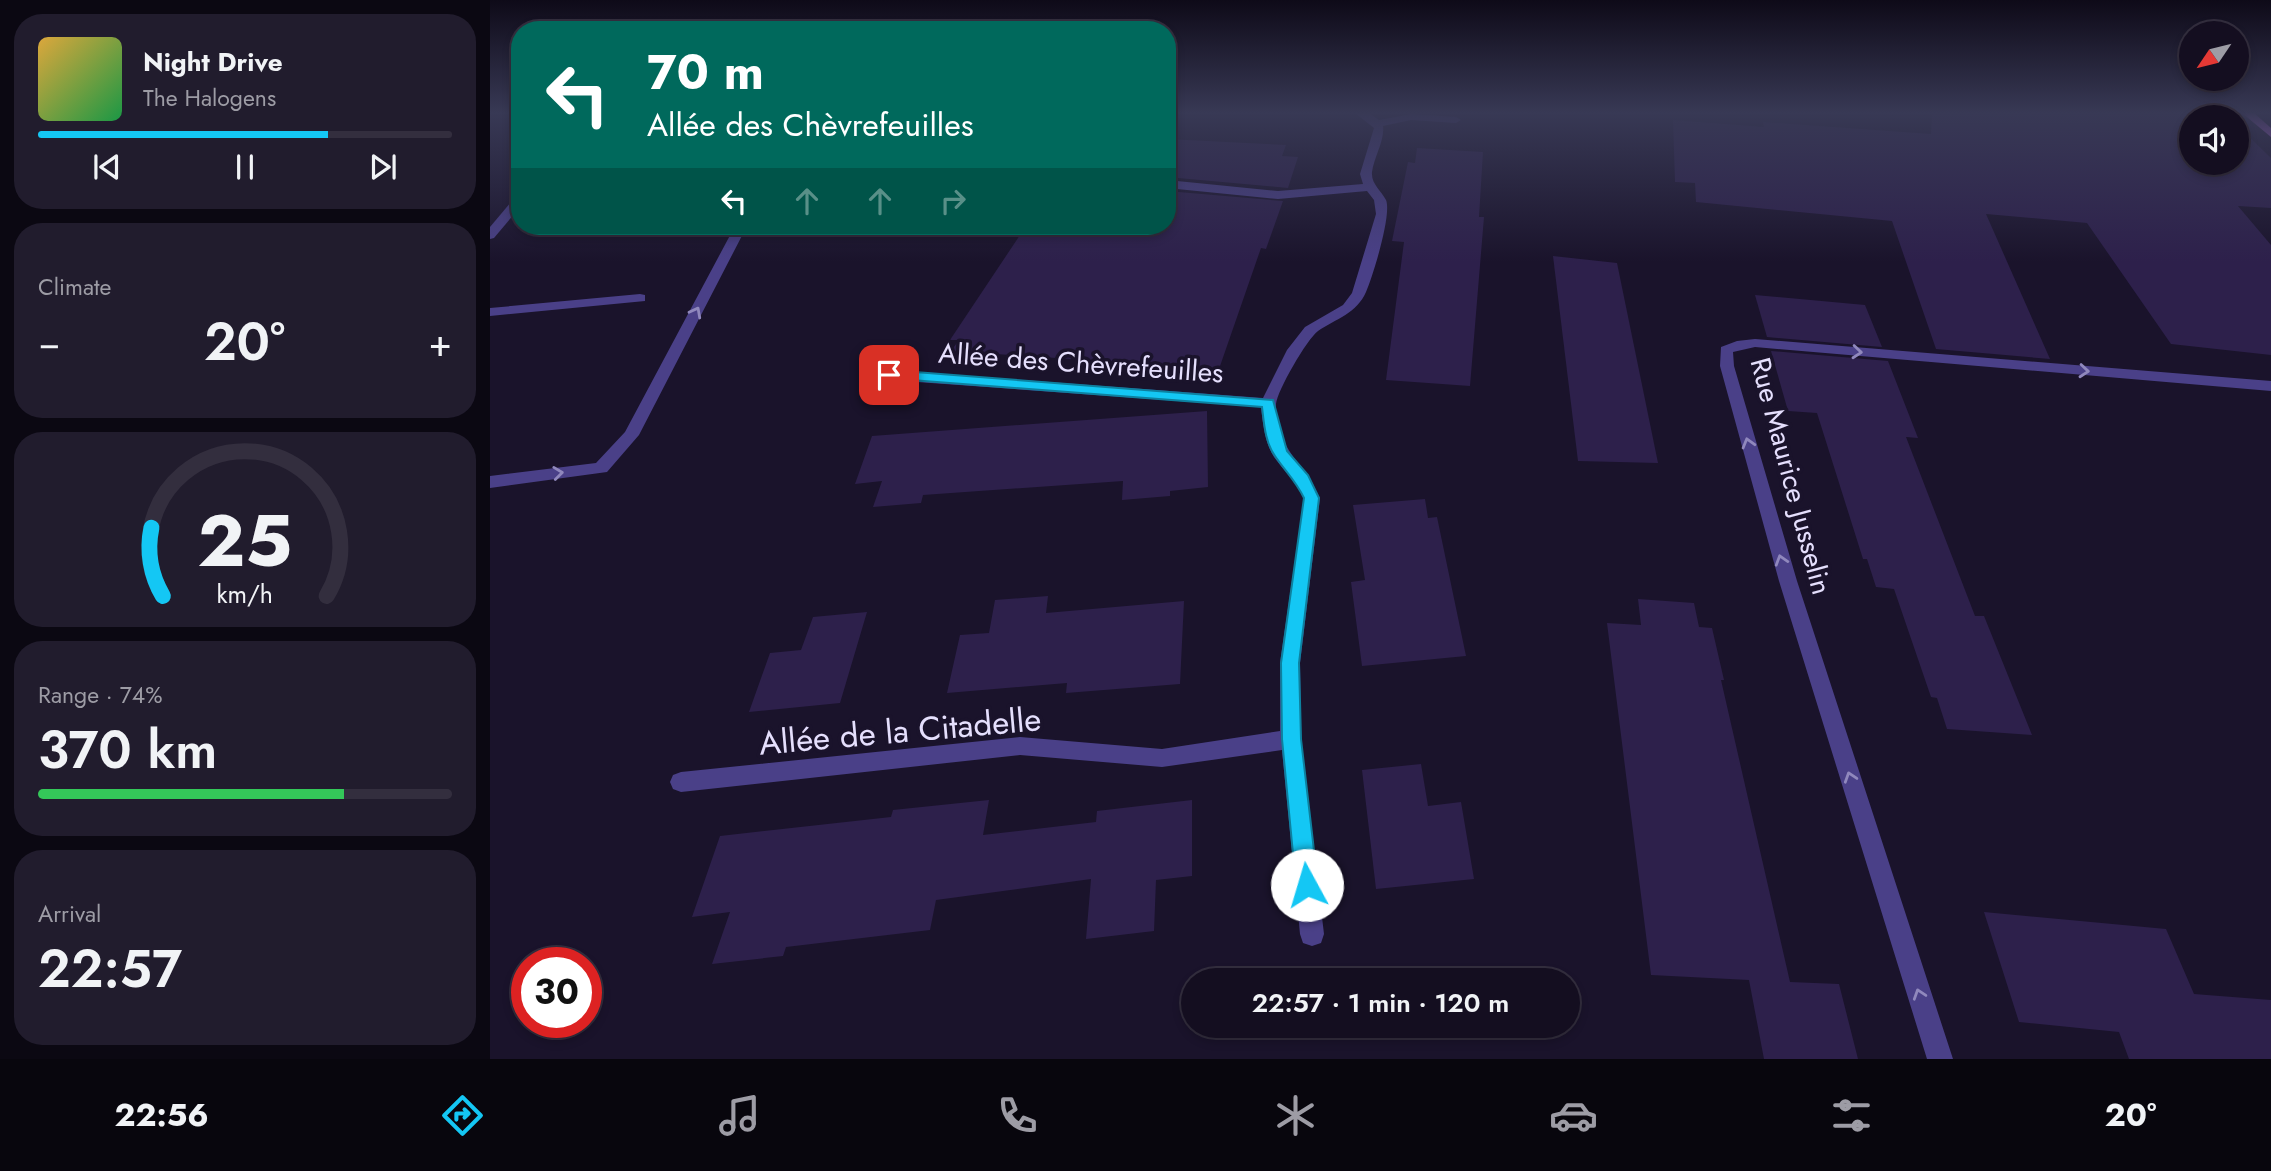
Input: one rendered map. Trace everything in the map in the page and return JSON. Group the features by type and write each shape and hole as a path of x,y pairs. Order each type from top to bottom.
{"street":[{"path":"1312,934 1291,739 1290,663 1312,498 1303,479 1280,453 1273,434 1268,403 1294,349 1310,330 1348,308 1359,293 1382,214 1380,200 1370,187 1366,174 1370,162"},
{"path":"1176,185 1278,195 1370,187"},
{"path":"490,236 511,210"},
{"path":"490,482 601,468 631,435 736,235"},
{"path":"490,312 640,298"},
{"name":"Rue Maurice Jusselin","path":"1940,1059 1788,581 1727,366 1726,351 1738,345 1755,343 2271,386"},
{"name":"Allée des Chèvrefeuilles","path":"889,375 1268,403"},
{"name":"Allée de la Citadelle","path":"681,782 1020,746 1162,758 1291,739"}],"building":[{"path":"1176,162 1296,162 1288,188 1176,178"},
{"path":"1408,162 1482,162 1479,217 1484,217 1470,386 1386,380 1404,242 1392,241"},
{"path":"1674,162 2179,162 2179,175 2249,175 2249,162 2271,162 2271,208 2238,206 2271,245 2271,355 2171,344 2087,223 1986,214 2050,359 1936,349 1892,221 1696,202 1695,183 1675,182"},
{"path":"1176,192 1283,201 1266,249 1261,248 1219,369 951,351 959,340 950,340 1020,235 1176,235"},
{"path":"1553,256 1617,263 1658,463 1578,461"},
{"path":"1755,295 1865,305 1882,347 1767,337"},
{"path":"1771,351 1888,361 1918,438 1906,437 1975,616 1984,616 2032,735 1947,729 1937,698 1931,697 1894,589 1876,587 1867,559 1863,559 1817,413 1788,411"},
{"path":"1207,411 1208,487 1170,491 1170,496 1122,500 1123,481 923,495 921,503 873,507 882,481 855,484 872,436"},
{"path":"1425,499 1428,518 1437,517 1466,656 1362,666 1351,582 1365,580 1353,505"},
{"path":"1048,596 1046,613 1184,601 1180,684 1066,693 1067,683 947,693 960,635 989,633 995,600"},
{"path":"1638,599 1694,603 1699,627 1712,628 1724,680 1721,680 1790,982 1839,984 1858,1059 1764,1059 1749,980 1651,975 1607,623 1641,625"},
{"path":"867,612 840,703 749,712 770,653 801,650 813,617"},
{"path":"1421,764 1428,806 1461,802 1474,879 1376,889 1362,770"},
{"path":"989,800 983,835 1096,822 1097,811 1192,800 1192,876 1156,880 1154,931 1086,939 1091,879 936,900 930,930 786,947 783,956 712,964 730,912 692,917 720,836 891,817 893,810"},
{"path":"1984,912 2166,929 2194,994 2271,1000 2271,1059 2129,1059 2119,1032 2019,1022"}],"route":[{"path":"889,375 1268,403 1273,434 1280,453 1303,479 1312,498 1290,663 1291,739 1307,885"}]}
